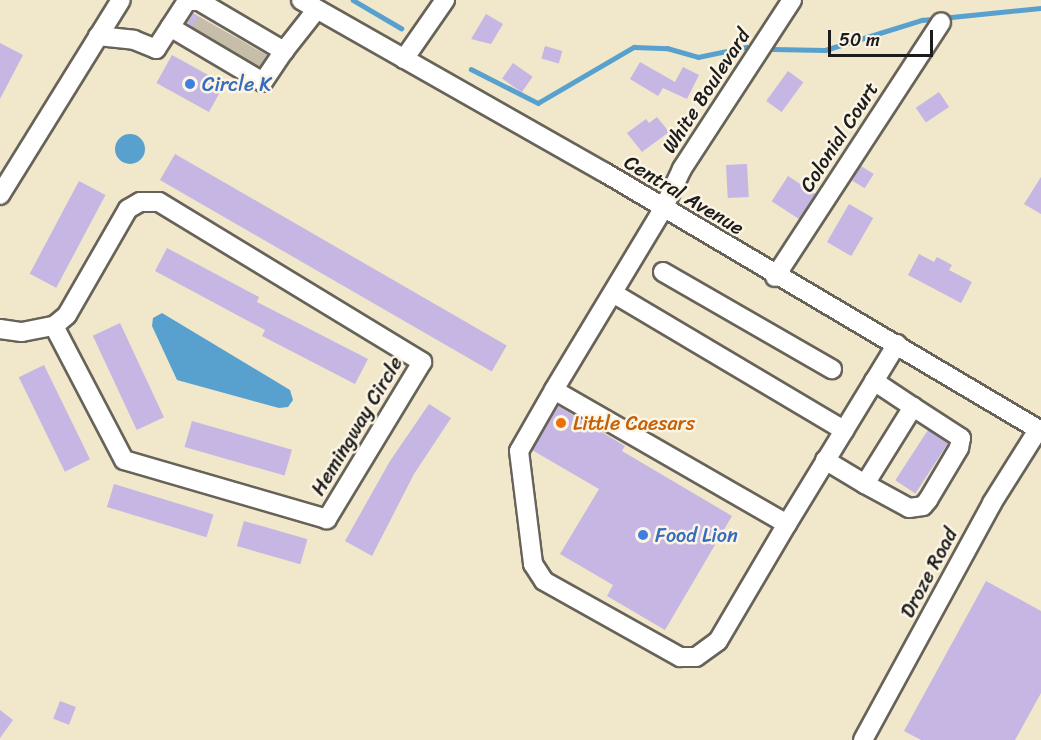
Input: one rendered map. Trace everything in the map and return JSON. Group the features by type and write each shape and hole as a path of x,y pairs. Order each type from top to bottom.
{"street":[{"name":"Central Avenue","path":"301,0 663,209 775,277 897,344 1039,431"},
{"path":"404,59 445,0"},
{"name":"White Boulevard","path":"792,0 682,169 663,209 519,452 533,564 544,581 680,657 696,657 718,641 897,344"},
{"path":"98,36 134,40 156,49 187,1 199,1 263,82 317,9"},
{"path":"0,195 118,5"},
{"path":"118,5 134,40"},
{"name":"Colonial Court","path":"775,277 941,22"},
{"path":"170,27 284,51"},
{"name":"Hemingway Circle","path":"140,202 159,202 422,362 327,519 124,460 54,326 67,315 128,209 140,202"},
{"path":"663,272 832,369"},
{"path":"613,293 844,430"},
{"path":"0,329 22,332 54,326"},
{"path":"825,460 909,508 923,506 928,500 961,442 953,429 913,407 874,381"},
{"path":"554,390 787,524"},
{"path":"865,484 913,407"},
{"name":"Droze Road","path":"863,740 992,503 1039,431"}],"water":[{"path":"130,134 141,138 145,149 141,160 130,164 119,160 115,149 119,138"},
{"path":"162,313 290,390 293,400 288,407 279,408 177,380 152,326 153,318"}],"building":[{"name":"Circle K","path":"193,13 267,56 261,66 187,23"},
{"path":"486,14 503,24 491,44 471,39"},
{"path":"0,43 23,55 0,99"},
{"path":"545,46 562,51 559,63 541,58"},
{"name":"Circle K","path":"172,55 224,84 209,112 156,83"},
{"path":"640,62 675,82 683,67 699,75 687,99 663,88 658,96 630,79"},
{"path":"513,63 533,77 522,92 502,79"},
{"path":"788,71 803,82 782,112 766,101"},
{"path":"939,92 949,107 926,123 916,108"},
{"path":"657,117 669,132 642,152 627,133 646,119 649,123"},
{"path":"175,154 507,345 492,371 160,180"},
{"path":"747,164 749,197 728,198 726,165"},
{"path":"861,166 874,174 865,188 852,180"},
{"path":"788,176 816,194 799,219 772,201"},
{"path":"1041,177 1041,214 1024,204"},
{"path":"79,181 105,195 56,288 30,274"},
{"path":"849,204 873,218 851,256 827,242"},
{"path":"167,248 259,297 257,302 368,359 355,384 262,336 265,330 155,271"},
{"path":"919,254 934,262 937,257 952,265 949,270 972,282 961,303 908,275"},
{"path":"120,323 164,417 137,430 93,336"},
{"path":"44,365 90,459 65,472 19,377"},
{"path":"429,404 451,418 414,474 372,556 345,541 390,461"},
{"path":"558,406 625,446 622,451 732,516 665,630 607,596 613,585 560,554 599,489 532,450"},
{"path":"192,421 292,450 285,476 185,447"},
{"path":"928,430 948,443 915,493 895,480"},
{"path":"114,484 213,514 206,537 107,507"},
{"path":"244,521 307,539 300,564 237,546"},
{"path":"986,581 1041,611 1041,693 1015,740 921,740 904,731"},
{"path":"60,701 76,707 69,725 53,719"},
{"path":"0,710 13,720 0,738"}],"waterway":[{"path":"353,0 401,28"},
{"path":"773,49 825,50 922,20 1041,8"},
{"path":"471,69 538,103 634,47 667,48 698,57 746,47"}],"tunnel":[{"path":"199,33 206,21"},
{"path":"211,41 218,28"},
{"path":"224,48 231,35"},
{"path":"238,56 246,43"},
{"path":"252,64 259,51"}],"place":[{"name":"Circle K","path":"190,84"},
{"name":"Little Caesars","path":"561,423"},
{"name":"Food Lion","path":"643,535"}]}
